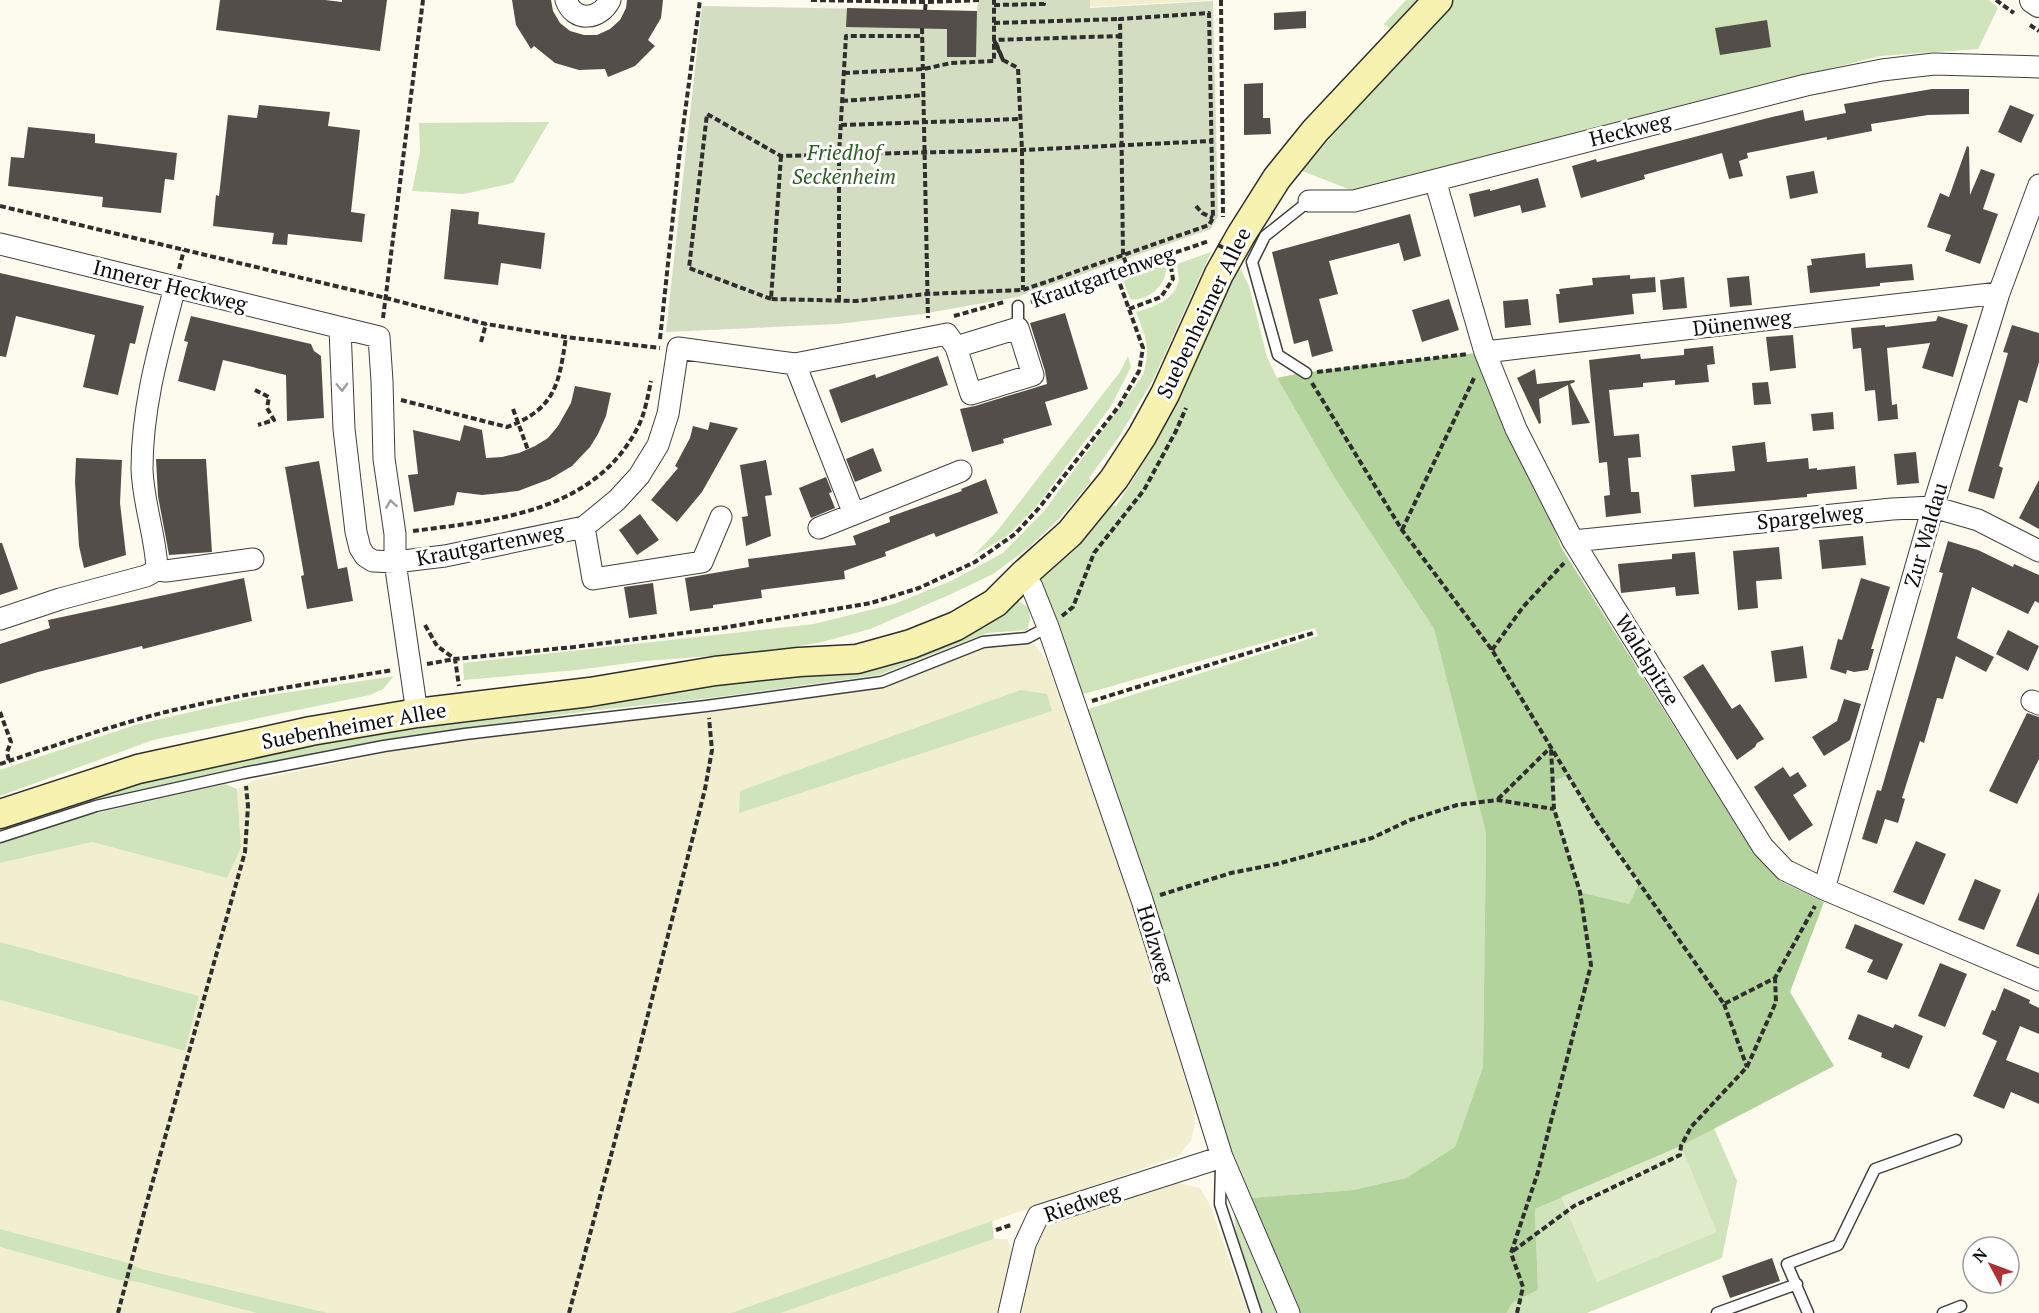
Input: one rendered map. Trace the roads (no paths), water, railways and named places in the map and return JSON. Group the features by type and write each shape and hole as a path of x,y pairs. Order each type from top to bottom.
{"main road":[{"name":"Suebenheimer Allee","path":"0,801 72,775 162,747 414,691 613,673 715,671 799,662 905,627 988,587 1024,574 1070,533 1114,479 1142,436 1165,394 1219,274 1241,234 1277,178 1315,131 1438,0"},
{"name":"Suebenheimer Allee","path":"0,814 138,769 311,730 414,691"}],"street":[{"path":"566,0 570,10 587,17 600,13 606,8 609,0"},
{"path":"2033,0 2039,4"},
{"name":"Heckweg","path":"1310,201 1354,201 1806,85 1882,70 1934,64 2039,67"},
{"name":"Waldspitze","path":"1434,180 1485,352 1516,429 1573,541 1763,847 1785,870 1824,889 2039,980"},
{"name":"Zur Waldau","path":"1824,889 1933,507 1999,293 2039,185"},
{"name":"Innerer Heckweg","path":"0,244 379,337 384,459 395,534 395,562"},
{"path":"157,570 144,501 142,470 144,421 152,372 175,287"},
{"name":"Dünenweg","path":"1485,352 1999,293"},
{"path":"340,328 344,429 358,540 365,556 373,561 395,562 414,691"},
{"name":"Krautgartenweg","path":"395,562 445,556 584,527 617,501 639,476 658,445 668,414 678,348 795,364 947,334 957,347 971,394 1033,375 1018,328 957,347"},
{"path":"795,364 854,514"},
{"path":"819,528 961,471"},
{"name":"Spargelweg","path":"1573,541 1892,509 1933,507 1978,520 2039,551"},
{"name":"Krautgartenweg","path":"584,527 593,579 702,562 721,517"},
{"path":"0,620 60,599 146,576 157,570 166,571 253,559"},
{"name":"Holzweg","path":"1024,574 1032,587 1048,627 1142,900 1222,1157 1289,1313"},
{"name":"Riedweg","path":"1009,1313 1026,1244 1038,1216 1222,1157"}],"lane":[{"name":"Heckweg","path":"1306,373 1278,354 1247,260 1265,236 1310,201"},
{"name":"Krautgartenweg","path":"1018,306 1018,328"},
{"path":"0,837 96,806 244,773 384,746 882,682 983,642 1027,638 1048,627"},
{"path":"1808,1313 1787,1264 1838,1245 1875,1169 1956,1140"},
{"path":"1222,1157 1220,1204 1256,1313"},
{"path":"1717,1313 1797,1284"},
{"path":"1941,1313 1961,1306"}],"park label":[{"name":"Friedhof Seckenheim","path":"844,165"}]}
